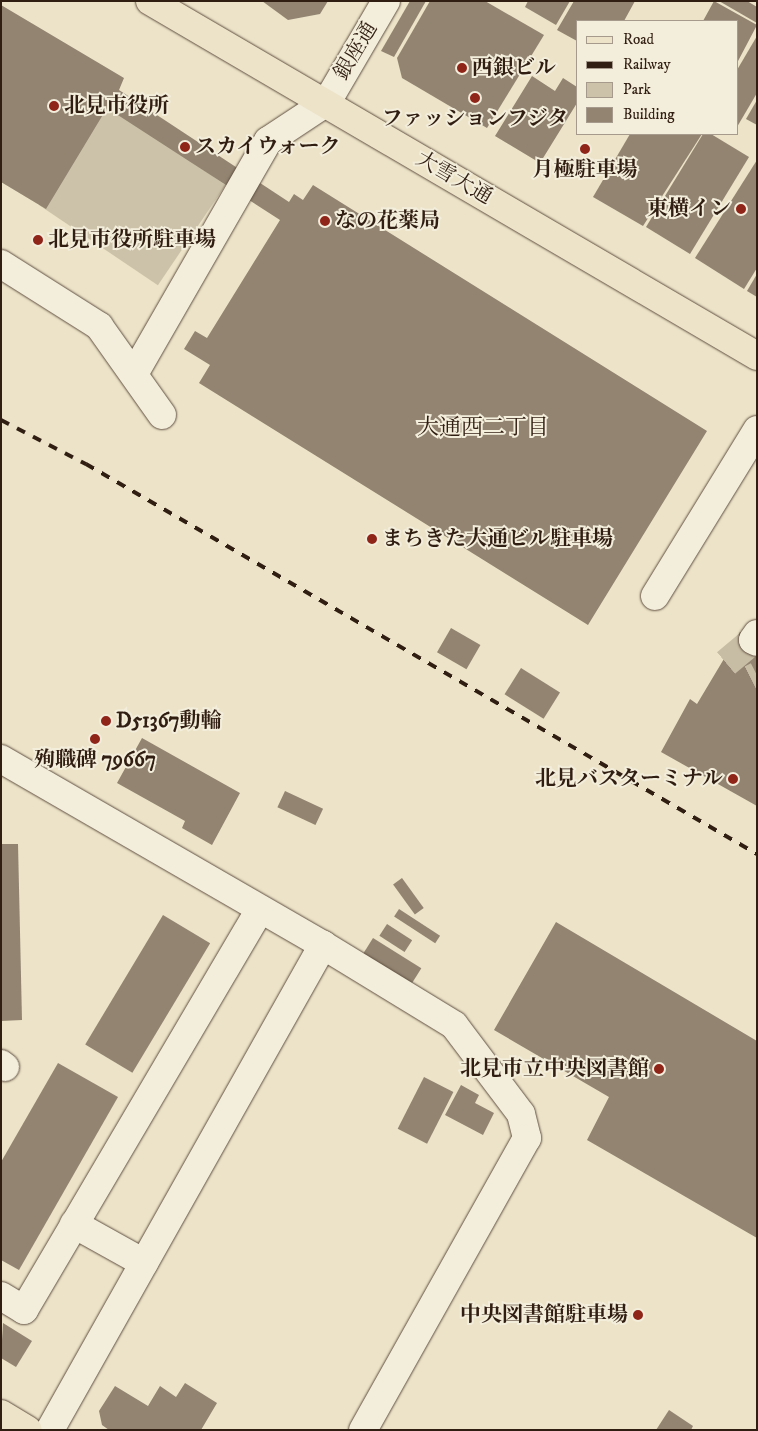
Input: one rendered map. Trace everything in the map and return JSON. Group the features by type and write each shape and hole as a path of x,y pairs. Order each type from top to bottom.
{"main road":[{"name":"大雪大通","path":"150,1 327,102 757,356"},
{"path":"1,1414 28,1430"}],"street":[{"name":"銀座通","path":"327,102 386,1"},
{"path":"134,374 268,140 327,102"},
{"path":"1,264 99,326 162,415"},
{"path":"655,596 748,463 757,430"},
{"path":"757,634 753,640 757,642"},
{"path":"1,759 323,945 454,1025 521,1114 527,1138 363,1430"},
{"path":"1,1296 24,1310 260,909"},
{"path":"50,1430 323,945"},
{"path":"74,1224 144,1263"}],"green space":[{"path":"107,105 226,185 158,285 39,205"}],"building":[{"path":"262,1 328,1 320,14 288,20"},
{"path":"410,1 426,1 394,57 381,51"},
{"name":"西銀ビル","path":"430,1 485,1 544,35 487,128 402,78 397,58"},
{"path":"528,1 570,1 556,25 525,7"},
{"path":"574,1 635,1 625,20 576,20 576,40 557,30"},
{"path":"714,1 757,25 738,61 738,20 704,20"},
{"path":"719,1 747,1 757,7 757,23"},
{"path":"1,5 124,78 119,90 289,202 294,194 303,200 313,185 707,431 588,625 199,383 210,365 184,349 195,331 207,338 280,220 107,108 46,209 1,182"},
{"path":"757,36 757,93 738,125 738,68"},
{"path":"532,76 555,91 563,78 576,86 576,105 540,163 495,136"},
{"path":"757,100 757,125 746,119"},
{"path":"629,135 701,135 643,226 593,197"},
{"path":"702,135 713,135 749,157 690,254 646,227"},
{"name":"東横イン","path":"757,160 757,268 744,289 695,258"},
{"path":"757,274 757,297 747,291"},
{"path":"451,628 480,645 466,669 437,652"},
{"name":"北見バスターミナル","path":"740,632 757,642 757,806 661,752 690,699 697,704"},
{"path":"521,668 560,692 544,719 505,694"},
{"path":"142,738 240,793 212,845 182,828 185,821 117,783"},
{"path":"285,791 323,809 315,825 277,807"},
{"path":"1,844 18,844 22,1020 1,1021"},
{"path":"402,878 424,908 415,914 393,884"},
{"path":"399,909 440,936 435,943 394,917"},
{"path":"163,915 210,943 132,1073 85,1044"},
{"name":"北見市立中央図書館","path":"556,922 757,1041 757,1238 587,1140 609,1097 494,1030"},
{"path":"387,924 412,940 405,952 379,936"},
{"path":"373,938 421,968 410,986 362,956"},
{"path":"58,1063 118,1097 19,1270 1,1260 1,1162"},
{"path":"424,1077 453,1092 427,1144 398,1129"},
{"path":"461,1085 479,1095 475,1103 494,1113 483,1135 445,1115"},
{"path":"3,1323 32,1341 16,1367 1,1358"},
{"path":"185,1383 217,1403 201,1430 109,1430 102,1425 99,1411 115,1386 148,1406 160,1386 176,1397"},
{"path":"669,1410 693,1426 691,1430 656,1430"}],"tunnel":[{"path":"726,663 753,640"},
{"path":"751,679 757,676"}],"railway":[{"path":"1,420 86,464 757,854"}],"place":[{"name":"西銀ビル","path":"462,68"},
{"name":"ファッションフジタ","path":"475,98"},
{"name":"北見市役所","path":"54,106"},
{"name":"スカイウォーク","path":"185,147"},
{"name":"月極駐車場","path":"585,149"},
{"name":"東横イン","path":"741,209"},
{"name":"なの花薬局","path":"325,221"},
{"name":"北見市役所駐車場","path":"38,240"},
{"name":"まちきた大通ビル駐車場","path":"372,539"},
{"name":"D51367動輪","path":"106,721"},
{"name":"殉職碑 79667","path":"95,739"},
{"name":"北見バスターミナル","path":"733,779"},
{"name":"北見市立中央図書館","path":"659,1069"},
{"name":"中央図書館駐車場","path":"638,1315"}],"district":[{"name":"大通西二丁目","path":"483,428"}]}
